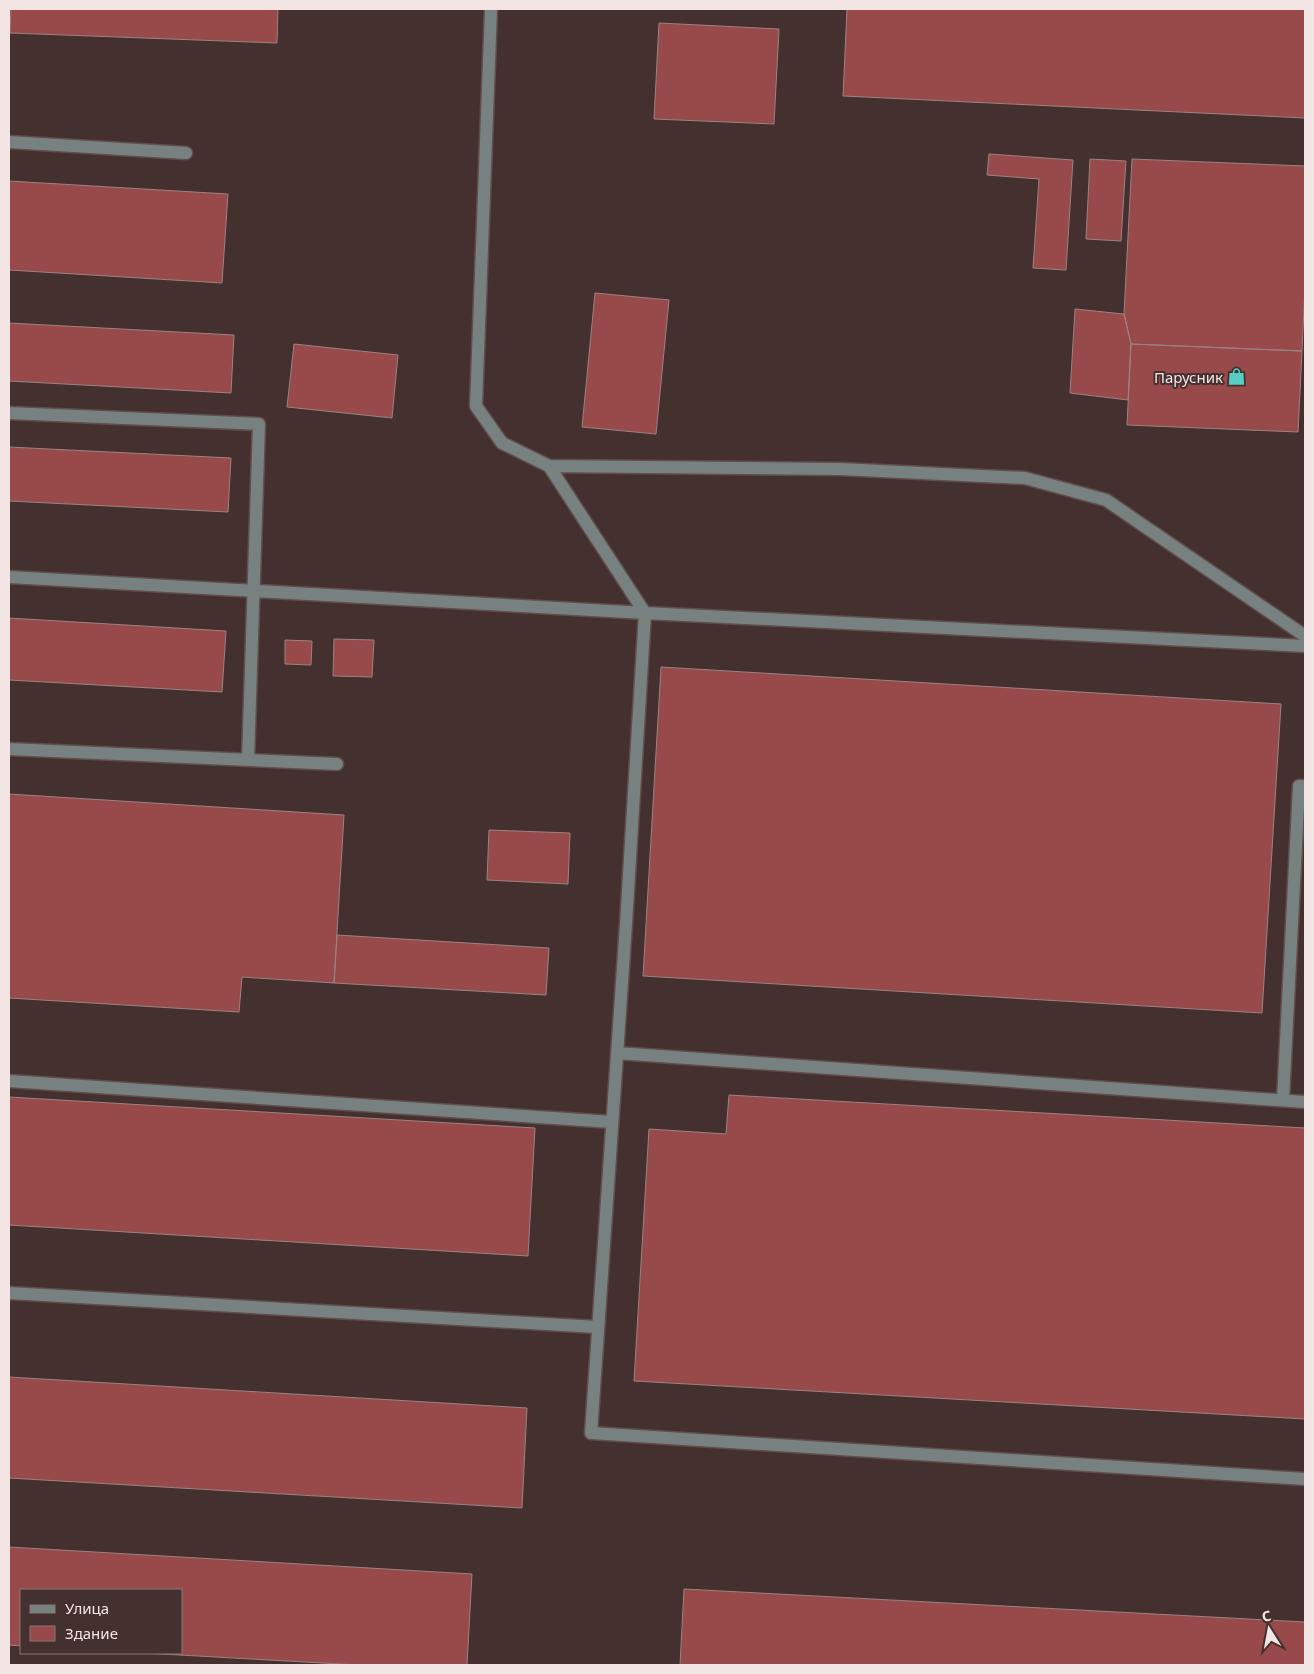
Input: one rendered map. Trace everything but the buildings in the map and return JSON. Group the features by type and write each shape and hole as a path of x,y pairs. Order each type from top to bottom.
{"lane":[{"path":"491,9 476,406 502,443 549,466 840,469 1025,478 1106,500 1305,636"},
{"path":"9,142 186,153"},
{"path":"9,412 259,424 248,760"},
{"path":"549,466 645,613 591,1432 1305,1479"},
{"path":"9,577 645,613 1305,646"},
{"path":"9,749 338,764"},
{"path":"1283,1100 1299,786 1305,786"},
{"path":"617,1053 1305,1102"},
{"path":"9,1080 612,1122"},
{"path":"9,1293 597,1327"}],"place":[{"name":"Парусник","path":"1237,377"}]}
